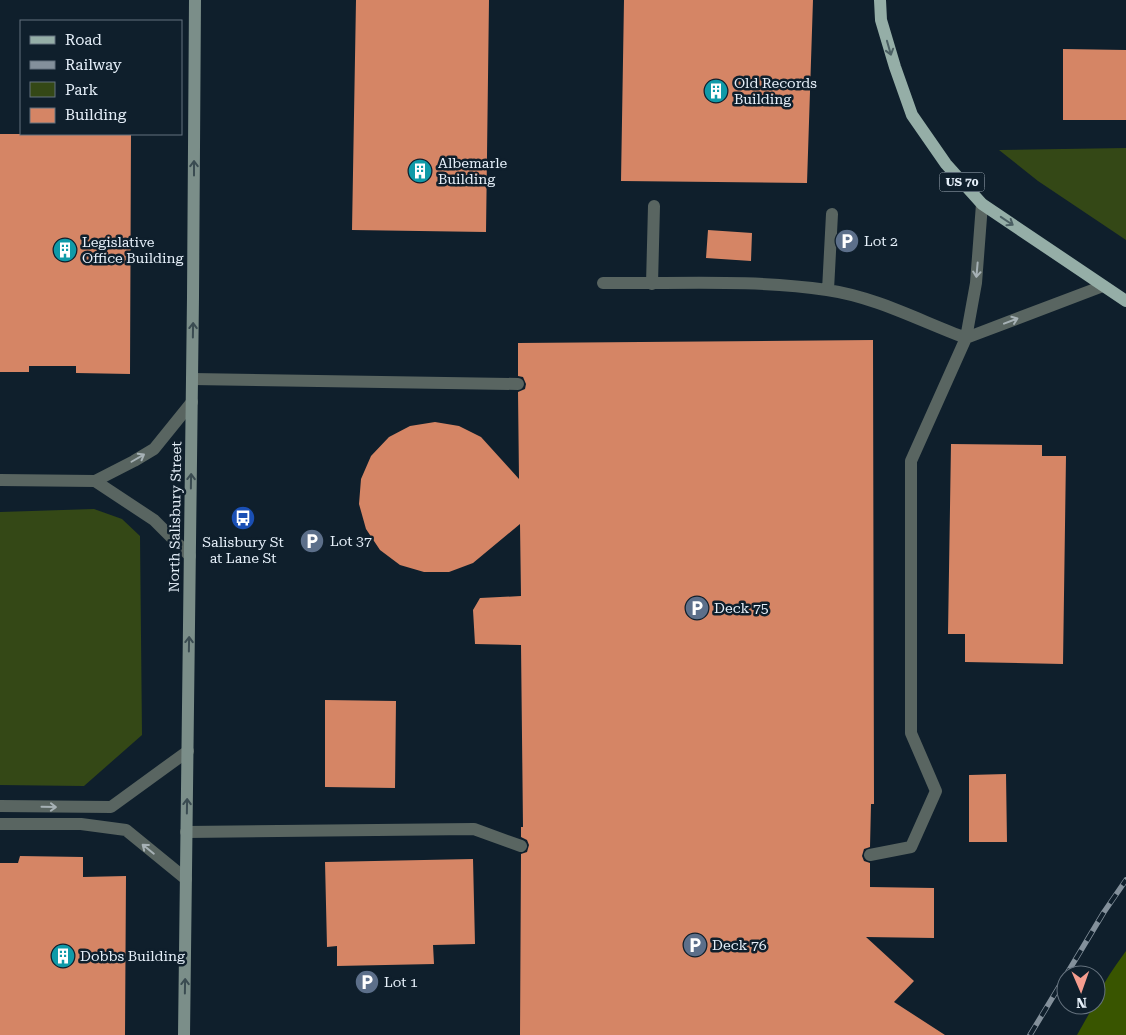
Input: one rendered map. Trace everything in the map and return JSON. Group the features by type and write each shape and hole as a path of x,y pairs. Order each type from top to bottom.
{"main road":[{"name":"North Salisbury Street","path":"184,1035 192,402 194,0"},
{"name":"US 70","path":"880,0 881,20 894,67 912,115 946,164 982,204 1126,300"}],"lane":[{"path":"870,855 911,847 936,791 911,733 911,461 966,338 976,283 982,204"},
{"path":"652,284 654,206"},
{"path":"828,290 832,214"},
{"path":"603,283 763,284 828,290 889,306 928,324 966,338 1103,286"},
{"path":"192,379 518,384"},
{"path":"0,480 95,481 154,449 192,402"},
{"path":"95,481 154,520 190,556"},
{"path":"0,806 111,807 188,751"},
{"path":"0,824 81,824 126,830 186,879"},
{"path":"186,832 474,829 521,846"}],"green space":[{"path":"1126,148 1126,240 1038,181 999,150"},
{"path":"94,509 122,519 140,536 142,735 84,786 0,785 0,512"},
{"path":"1126,951 1126,1035 1077,1035 1088,1015 1106,1015 1106,980"}],"building":[{"name":"Albemarle Building","path":"356,0 489,0 486,232 352,230"},
{"name":"Old Records Building","path":"624,0 813,0 807,183 621,181"},
{"path":"1063,49 1126,50 1126,120 1063,120"},
{"name":"Legislative Office Building","path":"0,134 131,135 130,374 76,373 76,366 29,366 29,372 0,372"},
{"path":"708,230 752,233 751,261 706,258"},
{"name":"Deck 75","path":"873,340 874,804 871,804 870,847 864,849 862,856 864,861 870,863 870,887 934,888 934,938 866,937 914,981 894,1002 945,1035 520,1035 521,854 527,852 529,845 527,840 521,837 521,827 523,827 521,645 475,644 473,610 480,598 521,596 520,524 473,563 449,572 424,572 400,565 380,550 366,529 359,504 361,479 371,456 389,437 410,426 435,422 459,426 481,437 519,479 518,392 525,389 526,384 523,377 518,376 518,343"},
{"path":"951,444 1042,445 1042,456 1066,456 1063,664 965,662 965,634 948,634"},
{"path":"325,700 396,701 395,788 325,787"},
{"path":"1006,774 1007,842 969,842 969,775"},
{"name":"Dobbs Building","path":"20,856 83,857 83,877 126,876 125,1035 0,1035 0,863 18,863"},
{"path":"473,859 475,944 433,945 434,964 337,966 337,946 327,947 325,862"}],"railway":[{"path":"1030,1035 1104,912 1126,880"}],"place":[{"name":"Old Records Building","path":"716,91"},
{"name":"Albemarle Building","path":"420,171"},
{"name":"Lot 2","path":"847,241"},
{"name":"Legislative Office Building","path":"65,250"},
{"name":"Salisbury St at Lane St","path":"243,518"},
{"name":"Lot 37","path":"312,541"},
{"name":"Deck 75","path":"697,608"},
{"name":"Deck 76","path":"695,945"},
{"name":"Dobbs Building","path":"63,956"},
{"name":"Lot 1","path":"367,982"}]}
